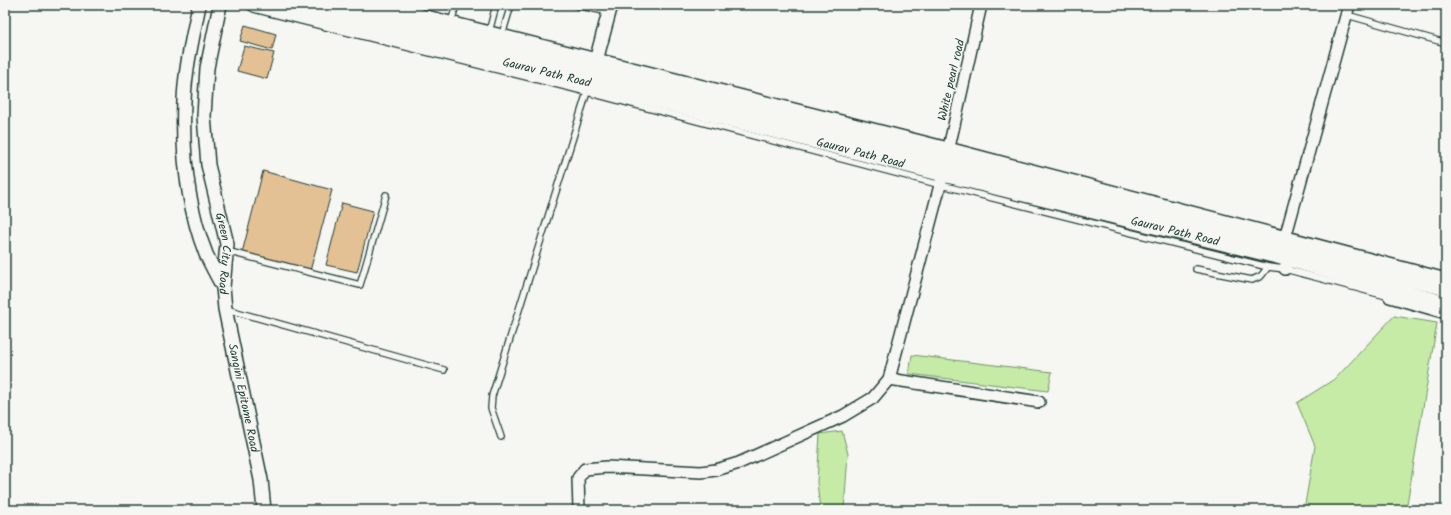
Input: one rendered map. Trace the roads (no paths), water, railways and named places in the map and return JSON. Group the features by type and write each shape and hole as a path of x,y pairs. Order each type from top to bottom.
{"main road":[{"name":"Gaurav Path Road","path":"275,5 591,76"},
{"name":"Gaurav Path Road","path":"330,5 591,76 1288,254 1404,288 1427,286 1446,288"},
{"name":"Gaurav Path Road","path":"1427,286 1446,304"}],"street":[{"name":"Green City Road","path":"199,5 184,101 185,164 194,215 206,254 222,287"},
{"name":"Green City Road","path":"220,5 208,68 204,116 208,165 227,244 222,287"},
{"name":"White pearl road","path":"889,379 944,167 981,5"},
{"path":"384,6 495,34 591,76 610,8"},
{"path":"1288,254 1348,10"},
{"path":"184,117 204,116"},
{"path":"1427,286 1446,280"},
{"name":"Sangini Epitome Road","path":"222,287 225,309 261,480 264,510"},
{"path":"1404,288 1446,313"},
{"path":"579,510 578,478 585,469 607,467 701,472 740,463 843,416 873,398 889,379 1039,402"}],"lane":[{"path":"247,5 262,11 591,76 944,167 1268,267"},
{"path":"451,23 456,5"},
{"path":"495,34 496,5"},
{"path":"495,34 511,5"},
{"path":"576,5 610,8"},
{"path":"1348,10 1446,43"},
{"path":"501,437 491,408 492,396 591,76"},
{"path":"226,251 360,285 386,195"},
{"path":"1196,270 1252,280 1261,276 1268,267 1288,254 1404,288"},
{"path":"225,309 444,370"}]}
